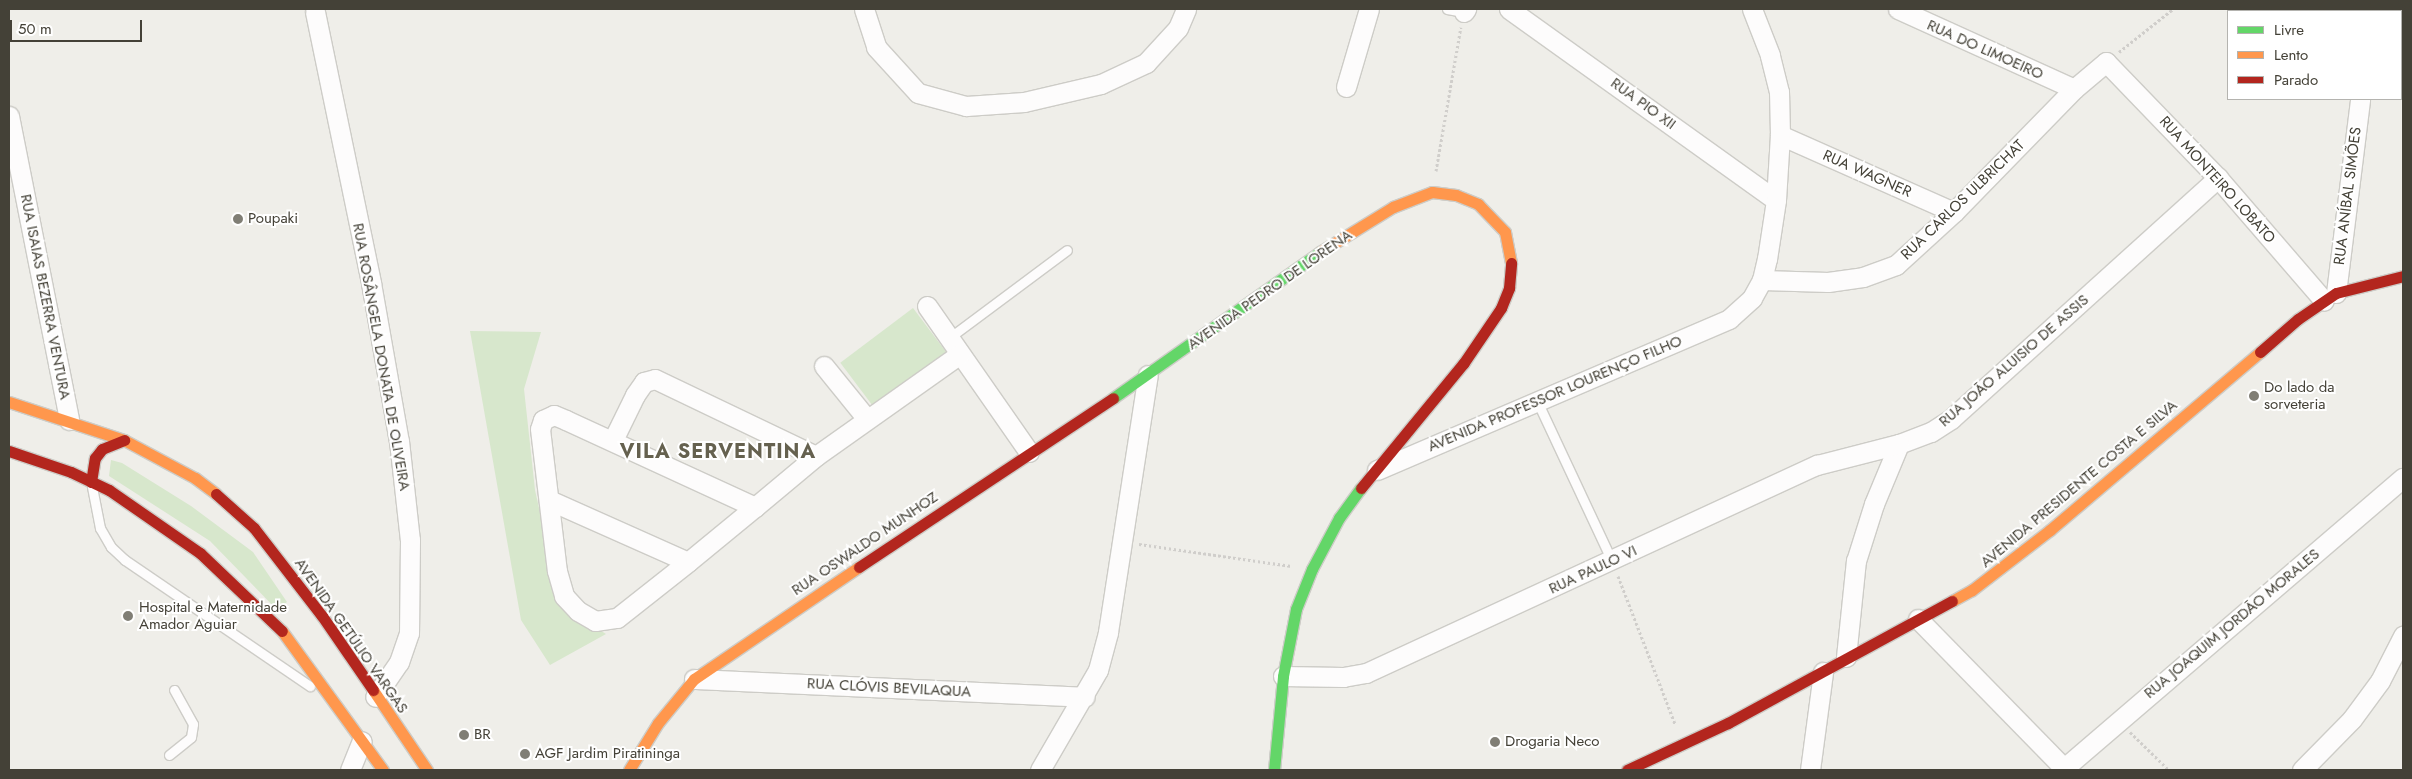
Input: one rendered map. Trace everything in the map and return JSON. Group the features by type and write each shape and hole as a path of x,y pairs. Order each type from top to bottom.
{"street":[{"path":"864,9 876,46 918,93 966,106 1024,102 1101,84 1146,62 1178,28 1186,9"},
{"path":"1346,86 1369,9"},
{"name":"RUA PIO XII","path":"1509,9 1776,200"},
{"name":"AVENIDA PROFESSOR LOURENÇO FILHO","path":"1373,472 1729,319 1752,298 1762,280 1776,200 1780,136 1779,92 1770,55 1752,9"},
{"name":"RUA DO LIMOEIRO","path":"1898,9 2074,89"},
{"name":"RUA ROSÂNGELA DONATA DE OLIVEIRA","path":"315,12 371,283 399,441 410,540 409,633 399,662 375,697"},
{"name":"RUA CARLOS ULBRICHAT","path":"1762,280 1828,282 1880,271 1896,265 1954,212 2074,89 2106,62"},
{"name":"RUA MONTEIRO LOBATO","path":"2106,62 2330,297"},
{"path":"2348,100 2359,106"},
{"name":"RUA ANÍBAL SIMÕES","path":"2330,297 2359,106"},
{"name":"RUA ISAIAS BEZERRA VENTURA","path":"9,121 69,420"},
{"name":"RUA WAGNER","path":"1780,136 1954,212"},
{"name":"RUA JOÃO ALUISIO DE ASSIS","path":"1900,444 1932,432 1951,419 2218,178"},
{"path":"1274,770 1283,676 1296,609 1312,568 1339,518 1373,472 1463,364 1501,308 1509,288 1512,254 1504,232 1492,215 1478,204 1456,196 1432,192"},
{"name":"AVENIDA PEDRO DE LORENA","path":"1148,376 1332,243 1393,207 1432,192"},
{"name":"AVENIDA PRESIDENTE COSTA E SILVA","path":"1627,770 1684,746 1972,590 2015,559 2298,319 2330,297 2403,276"},
{"path":"926,306 1029,452"},
{"path":"755,507 613,440 554,415 543,420 540,429 557,571 564,596 578,611 595,621 617,618 688,562 755,507 816,456 960,354"},
{"path":"824,366 867,419"},
{"path":"1040,770 1085,697 1098,670 1108,632 1148,376"},
{"name":"RUA OSWALDO MUNHOZ","path":"629,770 658,723 694,678 1029,452 1148,376"},
{"path":"613,440 635,394 644,382 655,379 816,456"},
{"name":"AVENIDA GETÚLIO VARGAS","path":"9,402 69,420 124,440 202,483 229,503 254,528 322,616 375,697 428,770"},
{"path":"91,482 92,469 102,449 124,440"},
{"path":"1846,657 1856,562 1874,504 1900,444"},
{"name":"RUA PAULO VI","path":"1283,676 1343,677 1366,673 1817,465 1900,444"},
{"path":"9,451 91,482 200,554 250,598 282,630 383,770"},
{"name":"RUA JOAQUIM JORDÃO MORALES","path":"2064,770 2118,721 2403,478"},
{"path":"550,500 688,562"},
{"path":"1918,619 2064,770"},
{"path":"2302,770 2352,719 2380,680 2403,636"},
{"path":"1810,770 1822,672"},
{"name":"RUA CLÓVIS BEVILAQUA","path":"694,678 1085,697"},
{"path":"350,770 362,741"}],"lane":[{"path":"949,338 1067,250"},
{"path":"1537,401 1612,561"},
{"path":"91,482 100,528 111,547 125,560 331,699"},
{"path":"169,755 191,737 193,724 174,690"}],"path":[{"path":"2106,62 2173,9"},
{"path":"1432,192 1459,10"},
{"path":"1123,542 1312,568"},
{"path":"1612,561 1684,746"},
{"path":"2118,721 2169,770"}],"green space":[{"path":"913,308 947,353 874,407 840,363"},
{"path":"470,331 541,332 524,389 535,490 561,606 606,634 550,665 521,620"},
{"path":"111,460 122,463 191,506 253,552 287,602 277,610 210,541 109,476"}],"traffic: fast":[{"path":"1113,398 1320,252"},
{"path":"1274,770 1283,676 1296,609 1312,569 1339,518 1361,488"}],"traffic: slow":[{"path":"1320,252 1393,207 1432,192 1456,195 1478,204 1505,232 1511,263"},
{"path":"1952,601 1972,590 2050,530 2260,352"},
{"path":"9,402 124,440 195,478 216,494"},
{"path":"629,770 658,723 694,679 859,567"},
{"path":"282,631 383,770"},
{"path":"373,690 427,770"}],"traffic: jam":[{"path":"1361,488 1463,364 1501,308 1509,288 1511,263"},
{"path":"2260,352 2298,319 2336,293 2403,276"},
{"path":"859,567 1113,398"},
{"path":"91,482 95,458 102,449 124,440"},
{"path":"9,451 71,472 109,490 200,553 282,631"},
{"path":"216,494 254,528 322,616 373,690"},
{"path":"1627,770 1728,723 1952,601"}],"place":[{"name":"Poupaki","path":"238,219"},
{"name":"Do lado da sorveteria","path":"2254,396"},
{"name":"Hospital e Maternidade Amador Aguiar","path":"128,616"},
{"name":"BR","path":"464,735"},
{"name":"Drogaria Neco","path":"1495,742"},
{"name":"AGF Jardim Piratininga","path":"525,754"}],"district":[{"name":"VILA SERVENTINA","path":"718,451"}]}
